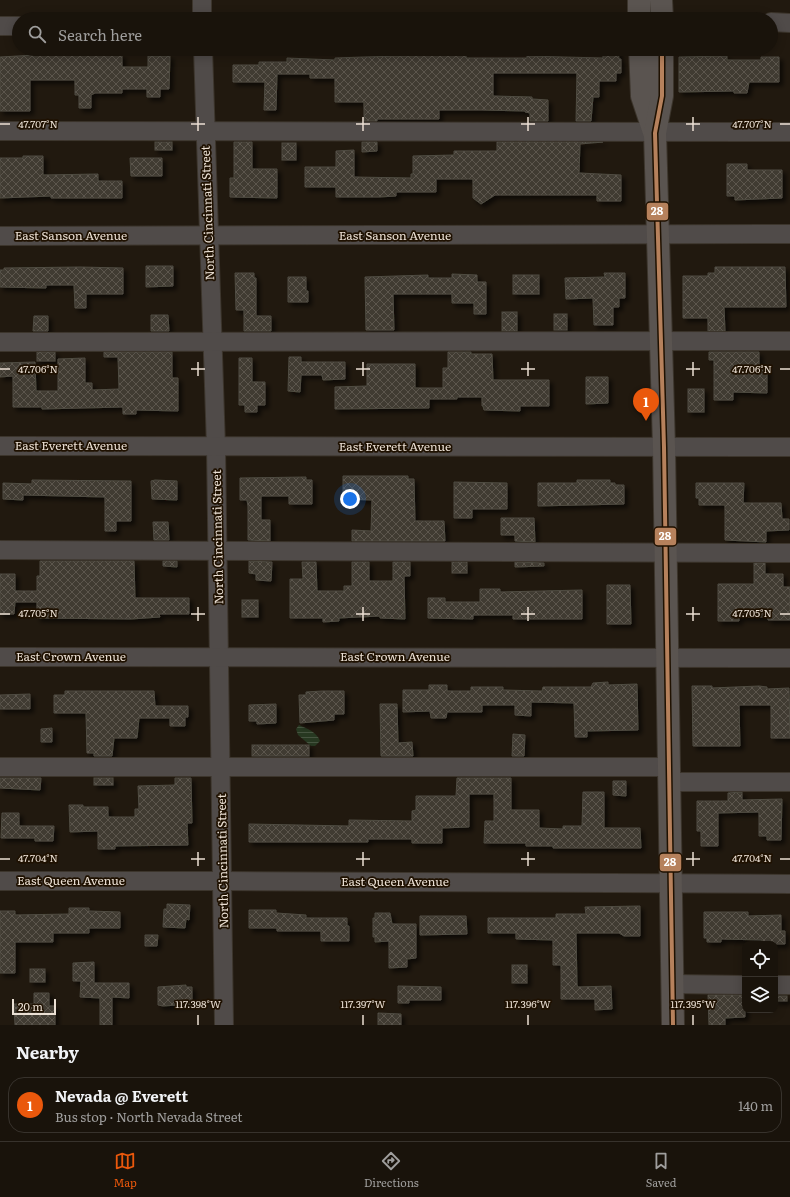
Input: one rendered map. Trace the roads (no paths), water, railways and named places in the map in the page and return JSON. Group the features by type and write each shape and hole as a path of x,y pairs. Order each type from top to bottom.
{"main road":[{"path":"639,0 639,12"},
{"path":"661,0 662,12"},
{"path":"640,56 642,96 654,133"},
{"path":"662,56 662,96 654,133 664,447 673,1025"}],"street":[{"path":"202,0 202,12"},
{"path":"778,22 790,23"},
{"path":"0,26 12,26"},
{"name":"North Cincinnati Street","path":"203,56 216,447 222,767 224,1025"},
{"path":"0,131 790,132"},
{"name":"East Sanson Avenue","path":"0,236 790,234"},
{"path":"0,342 790,342"},
{"name":"East Everett Avenue","path":"0,446 790,447"},
{"path":"0,550 790,553"},
{"name":"East Crown Avenue","path":"0,657 220,656 790,658"},
{"path":"0,767 222,767 670,775 790,782"},
{"name":"East Queen Avenue","path":"0,881 790,884"},
{"path":"673,984 742,985"},
{"path":"778,985 790,985"}],"place":[{"name":"Nevada @ Everett","path":"646,421"}]}
